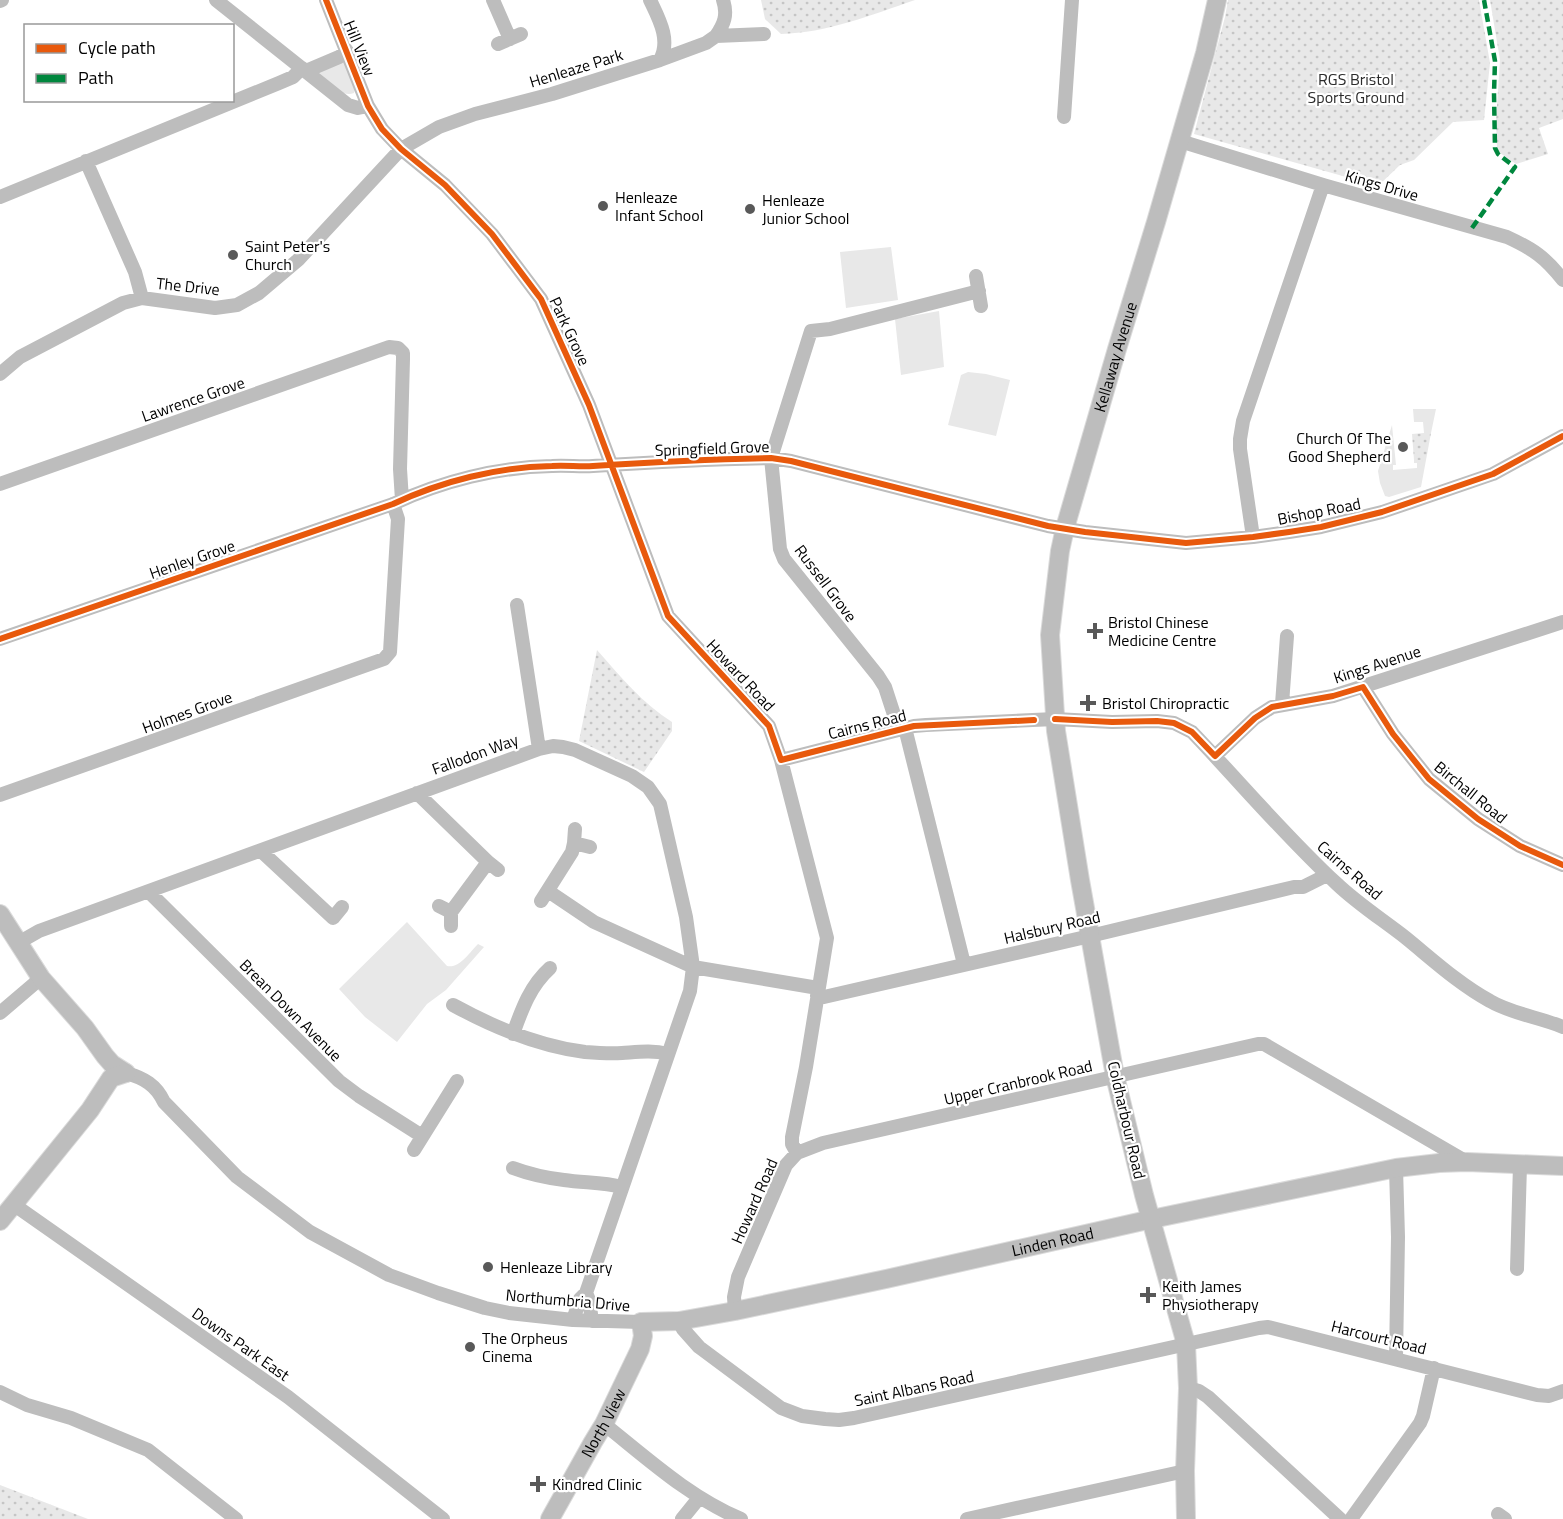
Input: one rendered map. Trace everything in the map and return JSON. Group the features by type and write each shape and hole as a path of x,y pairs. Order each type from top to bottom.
{"main road":[{"name":"Kellaway Avenue","path":"1055,719 1050,635 1065,528 1180,141 1205,53 1217,0"},
{"name":"Coldharbour Road","path":"1055,719 1078,869 1115,1076 1186,1344 1188,1388 1186,1519"},
{"path":"0,914 41,978 85,1028 122,1057 126,1073 120,1086 90,1110 0,1221"},
{"name":"Linden Road","path":"641,1322 679,1321 735,1311 1396,1168 1467,1162 1563,1166"},
{"name":"North View","path":"550,1519 604,1424 640,1349 643,1335 641,1322"}],"street":[{"path":"216,0 348,105 358,108 368,106"},
{"name":"Hill View","path":"326,0 368,106"},
{"path":"493,0 510,39"},
{"path":"650,0 663,30 666,44 660,60"},
{"path":"716,36 726,16 723,0"},
{"path":"1064,117 1072,0"},
{"name":"Henleaze Park","path":"401,149 439,127 475,114 552,94 660,60 706,43 716,36 764,34"},
{"path":"234,101 339,57 347,51"},
{"path":"0,197 232,102"},
{"name":"Park Grove","path":"368,106 382,129 401,149 445,185 492,234 541,299 589,405 668,616"},
{"name":"Kings Drive","path":"1180,141 1323,185 1507,237 1532,248 1551,265 1563,280"},
{"name":"The Drive","path":"0,374 20,357 123,303 142,298 215,308 237,305 259,293 298,260 401,149"},
{"path":"86,161 135,272 142,298"},
{"path":"1253,537 1240,449 1243,421 1323,185"},
{"path":"976,276 981,306"},
{"name":"Russell Grove","path":"964,964 902,729 885,687 878,676 784,559 780,549 771,458 810,331 979,291"},
{"name":"Lawrence Grove","path":"0,484 389,347 398,348 403,353 398,502"},
{"name":"Bishop Road","path":"1065,528 1186,543 1253,537 1321,526 1382,512 1493,474 1563,436"},
{"name":"Springfield Grove","path":"398,502 449,483 482,474 515,469 771,458 791,461 1048,526 1065,528"},
{"name":"Henley Grove","path":"0,639 398,502"},
{"name":"Holmes Grove","path":"0,795 384,659 390,652 391,641 398,502"},
{"path":"517,605 539,749"},
{"name":"Howard Road","path":"668,616 770,726 827,938 792,1137 792,1144 797,1153 786,1165 738,1277 734,1297 735,1311"},
{"name":"Kings Avenue","path":"1215,756 1265,710 1282,704 1333,696 1563,622"},
{"path":"1282,704 1287,636"},
{"name":"Birchall Road","path":"1363,687 1393,734 1429,779 1478,819 1520,846 1562,862"},
{"name":"Cairns Road","path":"781,760 926,724 1055,719 1174,723 1192,732 1280,828 1339,886 1465,985 1491,1002 1563,1027"},
{"name":"Fallodon Way","path":"18,943 39,931 539,749 553,746 575,750 632,776 648,787 660,804 686,917 693,967 690,991 586,1293 580,1299 573,1320"},
{"path":"417,793 493,866 447,914"},
{"path":"590,847 575,836 572,852 544,896 594,922 693,967 817,992"},
{"path":"261,851 333,918 342,908"},
{"path":"1294,887 1307,874 1313,861"},
{"name":"Halsbury Road","path":"817,992 824,997 1294,887 1303,887 1327,874"},
{"name":"Brean Down Avenue","path":"148,892 339,1081 422,1136"},
{"path":"513,1034 526,997 545,972 530,966"},
{"path":"0,1013 41,978"},
{"path":"453,1005 470,1022 543,1043 584,1052 620,1053 657,1050 668,1054"},
{"name":"Upper Cranbrook Road","path":"797,1153 823,1143 1264,1044 1467,1162"},
{"name":"Northumbria Drive","path":"126,1073 144,1078 164,1102 249,1187 310,1232 389,1275 485,1308 509,1313 573,1320 641,1322"},
{"path":"414,1150 457,1081"},
{"path":"1517,1269 1520,1165"},
{"path":"513,1168 522,1172 565,1180 608,1183 622,1187"},
{"path":"1396,1168 1398,1237 1396,1358"},
{"name":"Downs Park East","path":"13,1204 288,1397 443,1519"},
{"path":"586,1293 592,1320"},
{"name":"Saint Albans Road","path":"679,1321 699,1347 781,1408 802,1416 839,1420 1186,1344"},
{"name":"Harcourt Road","path":"1186,1344 1268,1327 1537,1395 1549,1396 1563,1391"},
{"path":"1351,1519 1420,1424 1434,1368"},
{"path":"1188,1388 1208,1397 1340,1519"},
{"path":"0,1392 27,1405 71,1418 148,1450 236,1519"},
{"path":"604,1424 699,1498 741,1519"},
{"path":"967,1519 1185,1471"},
{"path":"682,1519 699,1498"}],"green space":[{"path":"761,0 915,0 832,27 781,34 765,19"},
{"name":"RGS Bristol Sports Ground","path":"1228,0 1479,0 1490,63 1484,120 1453,122 1414,160 1400,165 1378,186 1194,134"},
{"path":"1490,0 1563,0 1563,119 1539,128 1548,154 1516,164 1500,153 1497,148 1496,121 1500,60"},
{"path":"344,60 356,86 354,93 338,91 316,73"},
{"path":"891,247 898,300 846,308 840,252"},
{"path":"939,311 944,367 901,375 895,319"},
{"path":"968,372 1010,380 996,436 948,425 961,375"},
{"path":"1413,409 1436,409 1431,433 1424,433 1423,422 1414,422"},
{"path":"1392,425 1396,465 1393,465 1393,470 1417,468 1414,460 1426,460 1421,487 1389,497 1385,496 1378,471"},
{"path":"1431,433 1426,460 1414,460 1412,434"},
{"path":"597,650 642,698 672,722 672,731 644,772 579,741"},
{"path":"407,922 447,966 456,965 478,944 484,947 446,990 427,1004 397,1042 365,1017 339,989"},
{"path":"0,1485 88,1519 0,1519"}],"marked path":[{"path":"1472,228 1515,167 1498,154 1495,148 1495,61 1484,0"}],"cycle path":[{"path":"326,0 368,106 382,129 401,149 445,185 492,234 541,299 589,405 668,616 769,726 781,760 914,726 1034,720"},
{"path":"0,639 393,504 431,488 511,469 771,458 791,461 1048,526 1186,543 1253,537 1321,527 1382,512 1493,474 1563,436"},
{"path":"1055,719 1174,723 1192,732 1215,756 1255,718 1272,707 1333,696 1363,687 1393,734 1429,779 1478,819 1520,846 1563,865"}],"place":[{"name":"Henleaze Infant School","path":"603,206"},
{"name":"Henleaze Junior School","path":"750,209"},
{"name":"Saint Peter's Church","path":"233,255"},
{"name":"Church Of The Good Shepherd","path":"1403,447"},
{"name":"Bristol Chinese Medicine Centre","path":"1095,631"},
{"name":"Bristol Chiropractic","path":"1088,703"},
{"name":"Henleaze Library","path":"488,1267"},
{"name":"Keith James Physiotherapy","path":"1148,1295"},
{"name":"The Orpheus Cinema","path":"470,1347"},
{"name":"Kindred Clinic","path":"538,1484"}]}
